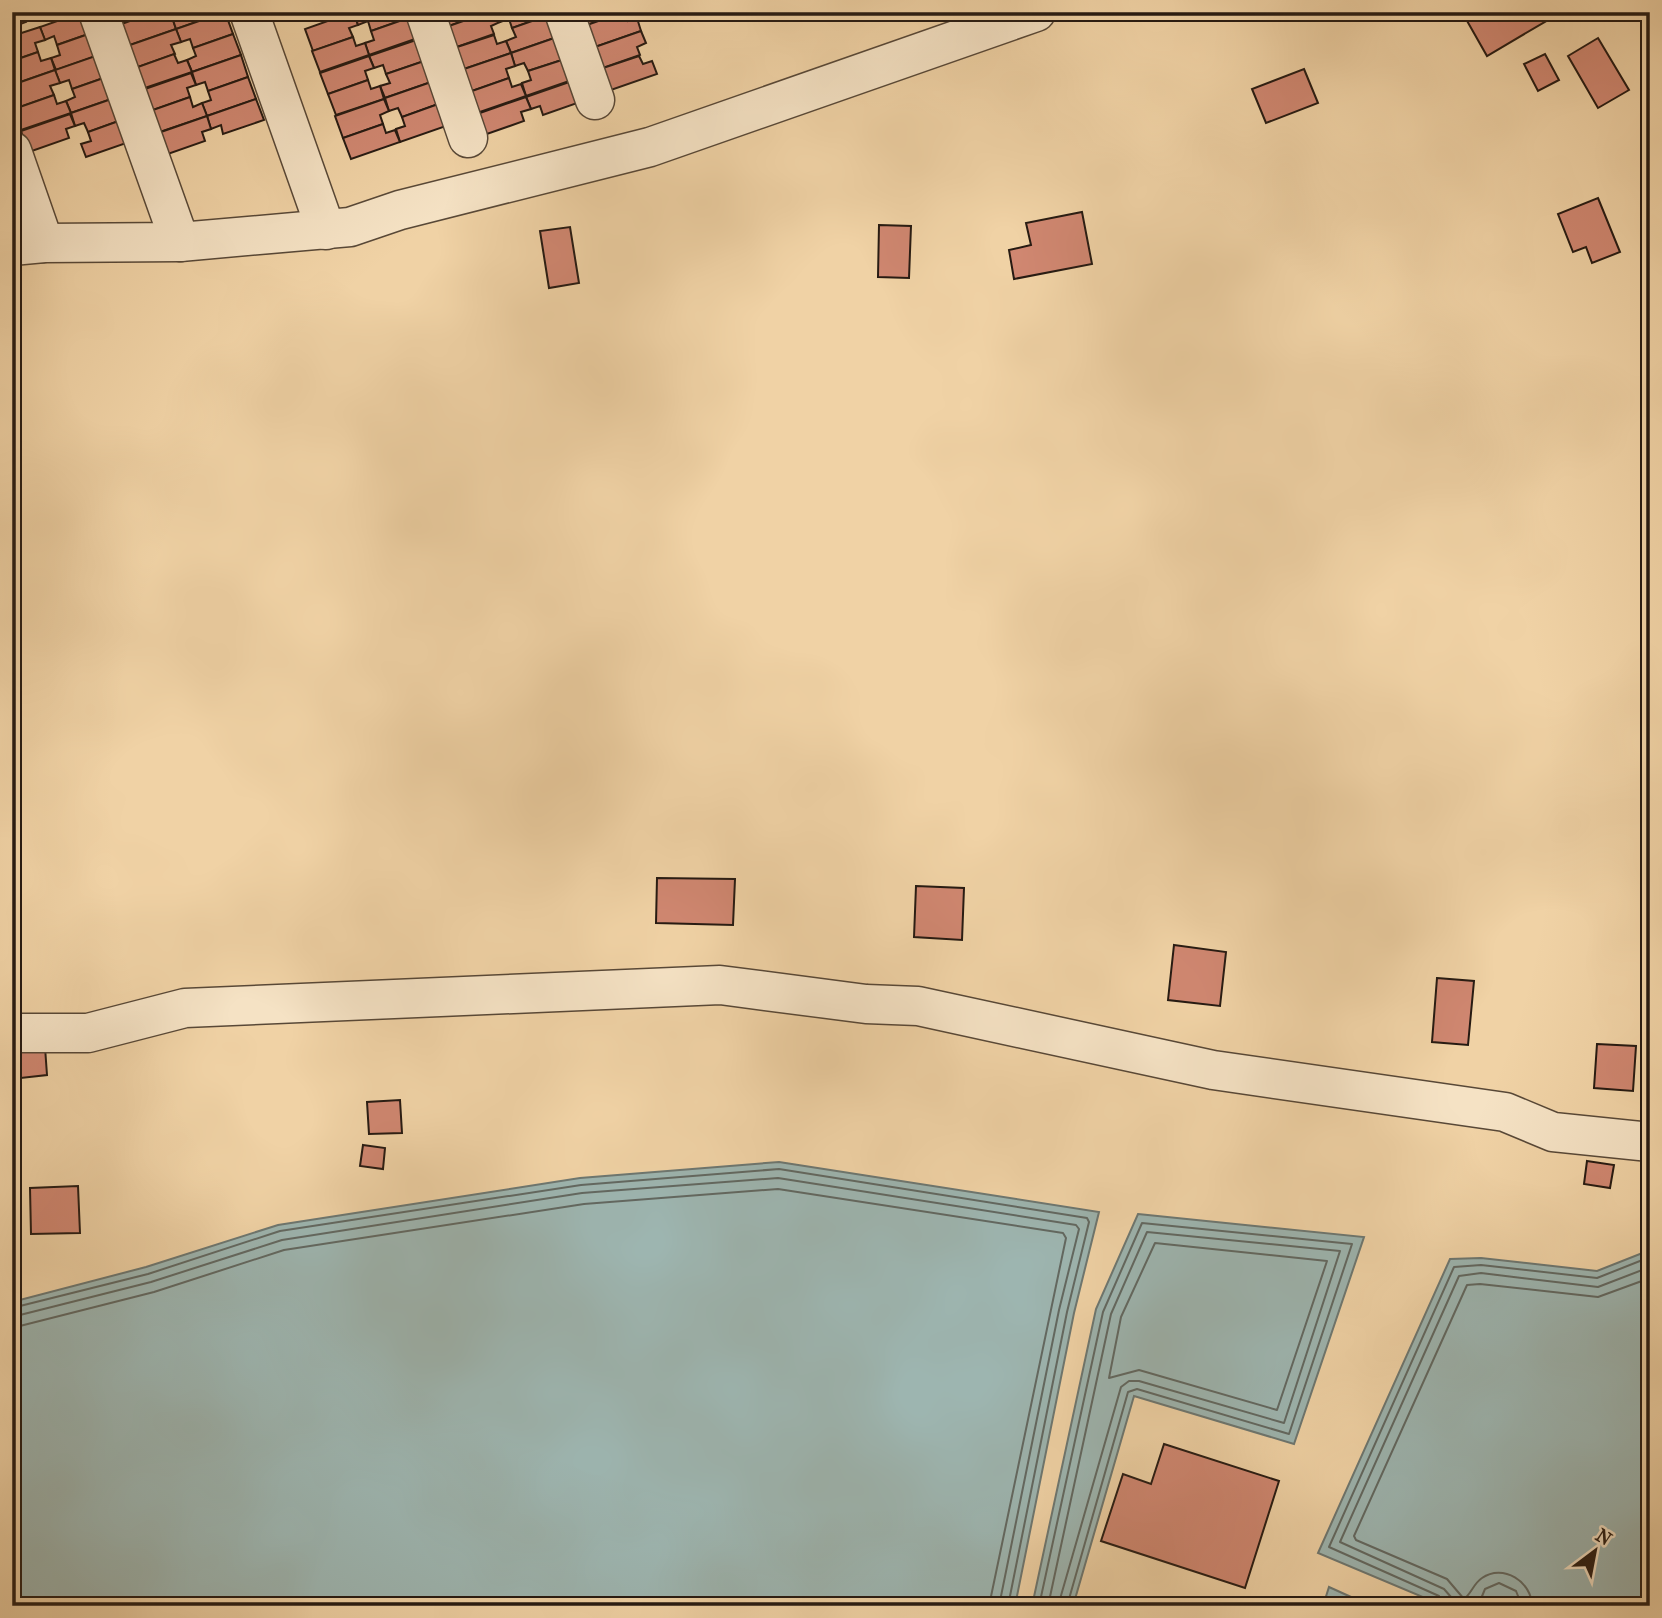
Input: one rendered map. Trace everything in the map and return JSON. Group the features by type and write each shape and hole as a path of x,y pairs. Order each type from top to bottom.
{"street":[{"path":"99,12 180,242"},
{"path":"249,12 338,228"},
{"path":"275,12 338,228"},
{"path":"425,12 468,138"},
{"path":"564,12 596,100"},
{"path":"12,151 28,244 180,242 338,228 650,147 1036,12"},
{"path":"12,1033 88,1033 185,1008 720,985 866,1004 918,1006 1213,1070 1504,1112 1553,1132 1650,1142"}],"water":[{"path":"779,1162 1099,1212 1074,1313 1015,1606 12,1606 12,1302 146,1267 278,1225 580,1178"},
{"path":"1138,1214 1364,1237 1294,1444 1134,1396 1073,1606 1032,1606 1096,1309"},
{"path":"1650,1250 1650,1606 1511,1606 1498,1598 1492,1606 1444,1606 1318,1553 1450,1259 1481,1258 1597,1271"},
{"path":"1329,1587 1371,1606 1323,1606"}],"building":[{"path":"12,12 27,12 23,13 26,22 12,27"},
{"path":"83,12 97,31 57,45 54,36 45,40 40,27"},
{"path":"115,12 154,12 119,24"},
{"path":"159,12 163,20 172,17 176,29 127,46 119,25"},
{"path":"180,12 225,12 176,29 172,17"},
{"path":"225,12 233,34 193,48 190,39 181,42 176,29"},
{"path":"299,12 325,12 302,20"},
{"path":"353,12 358,25 349,28 353,37 313,51 305,29"},
{"path":"354,12 409,12 411,17 371,31 368,21 358,25"},
{"path":"441,12 488,12 446,27"},
{"path":"496,12 500,22 491,26 494,34 454,48 446,27"},
{"path":"496,12 552,14 512,28 509,19 500,22"},
{"path":"579,12 624,12 584,26"},
{"path":"624,12 628,21 637,18 641,31 592,48 584,26"},
{"path":"1462,12 1544,12 1548,20 1487,56"},
{"path":"552,14 560,36 511,53 506,41 516,37 512,28"},
{"path":"411,17 418,38 369,55 365,43 374,40 371,31"},
{"path":"40,27 45,40 35,43 38,52 12,61 12,36"},
{"path":"176,29 181,42 171,45 175,54 135,68 127,46"},
{"path":"97,31 105,53 56,70 51,58 60,55 57,45"},
{"path":"641,31 646,43 637,47 640,55 600,69 592,48"},
{"path":"233,34 241,55 192,72 187,60 196,56 193,48"},
{"path":"494,35 497,44 506,41 511,53 461,70 454,48"},
{"path":"560,36 568,58 528,71 524,63 515,66 511,53"},
{"path":"353,37 356,46 365,43 369,55 320,72 312,51"},
{"path":"1598,38 1629,90 1598,108 1568,56"},
{"path":"419,39 427,60 386,74 383,65 374,68 369,56"},
{"path":"38,52 41,61 51,58 55,70 12,85 12,61"},
{"path":"104,53 112,75 72,89 69,80 60,83 55,70"},
{"path":"511,53 515,66 506,69 509,78 469,92 461,70"},
{"path":"174,54 178,63 187,60 192,72 142,89 135,68"},
{"path":"1545,54 1559,80 1538,91 1524,64"},
{"path":"241,55 248,77 208,91 205,82 196,85 192,72"},
{"path":"369,56 374,68 365,71 368,80 328,94 320,73"},
{"path":"639,56 643,64 652,61 657,74 608,91 600,69"},
{"path":"568,58 575,79 526,96 522,83 531,80 528,71"},
{"path":"427,60 434,81 385,98 380,86 390,83 386,74"},
{"path":"1304,69 1318,103 1266,123 1252,89"},
{"path":"55,70 60,83 50,86 54,95 14,109 12,85"},
{"path":"191,73 196,85 187,88 190,97 150,111 142,90"},
{"path":"112,75 120,96 71,113 66,101 75,97 72,89"},
{"path":"248,77 256,99 207,116 202,103 211,100 208,91"},
{"path":"509,78 512,87 521,84 526,96 477,113 469,92"},
{"path":"368,80 371,89 380,86 384,99 336,115 328,94"},
{"path":"575,80 583,101 543,115 540,106 531,109 526,97"},
{"path":"434,81 441,103 402,117 398,108 389,111 385,98"},
{"path":"54,95 57,104 66,101 71,113 21,130 14,109"},
{"path":"120,96 127,118 88,132 84,123 75,126 71,113"},
{"path":"190,97 193,107 202,103 207,116 157,133 150,111"},
{"path":"526,97 531,109 521,112 524,121 484,135 477,114"},
{"path":"256,99 264,120 223,134 221,125 211,129 207,116"},
{"path":"384,99 389,111 380,115 383,124 343,138 335,116"},
{"path":"441,103 449,125 400,142 396,129 405,126 402,117"},
{"path":"70,114 75,126 66,129 69,138 29,152 21,131"},
{"path":"207,116 211,129 202,132 205,141 165,155 158,133"},
{"path":"127,118 135,140 86,157 81,144 91,141 88,132"},
{"path":"383,124 386,133 395,130 400,142 351,159 343,138"},
{"path":"1598,198 1620,252 1592,263 1586,247 1573,252 1558,214"},
{"path":"1082,212 1092,264 1014,279 1009,250 1031,245 1026,223"},
{"path":"879,225 911,226 909,278 878,277"},
{"path":"570,227 579,283 549,288 540,231"},
{"path":"657,878 735,879 733,925 656,923"},
{"path":"916,886 964,888 962,940 914,937"},
{"path":"1174,945 1226,952 1220,1006 1168,1000"},
{"path":"1437,978 1474,981 1468,1045 1432,1042"},
{"path":"1597,1044 1636,1046 1633,1091 1594,1088"},
{"path":"45,1047 47,1075 12,1079 12,1051"},
{"path":"400,1100 402,1133 369,1134 367,1102"},
{"path":"363,1145 385,1148 383,1169 360,1166"},
{"path":"1587,1161 1614,1165 1610,1188 1584,1184"},
{"path":"78,1186 80,1233 31,1234 30,1188"},
{"path":"1164,1444 1279,1481 1245,1588 1101,1541 1123,1474 1151,1484"}]}
